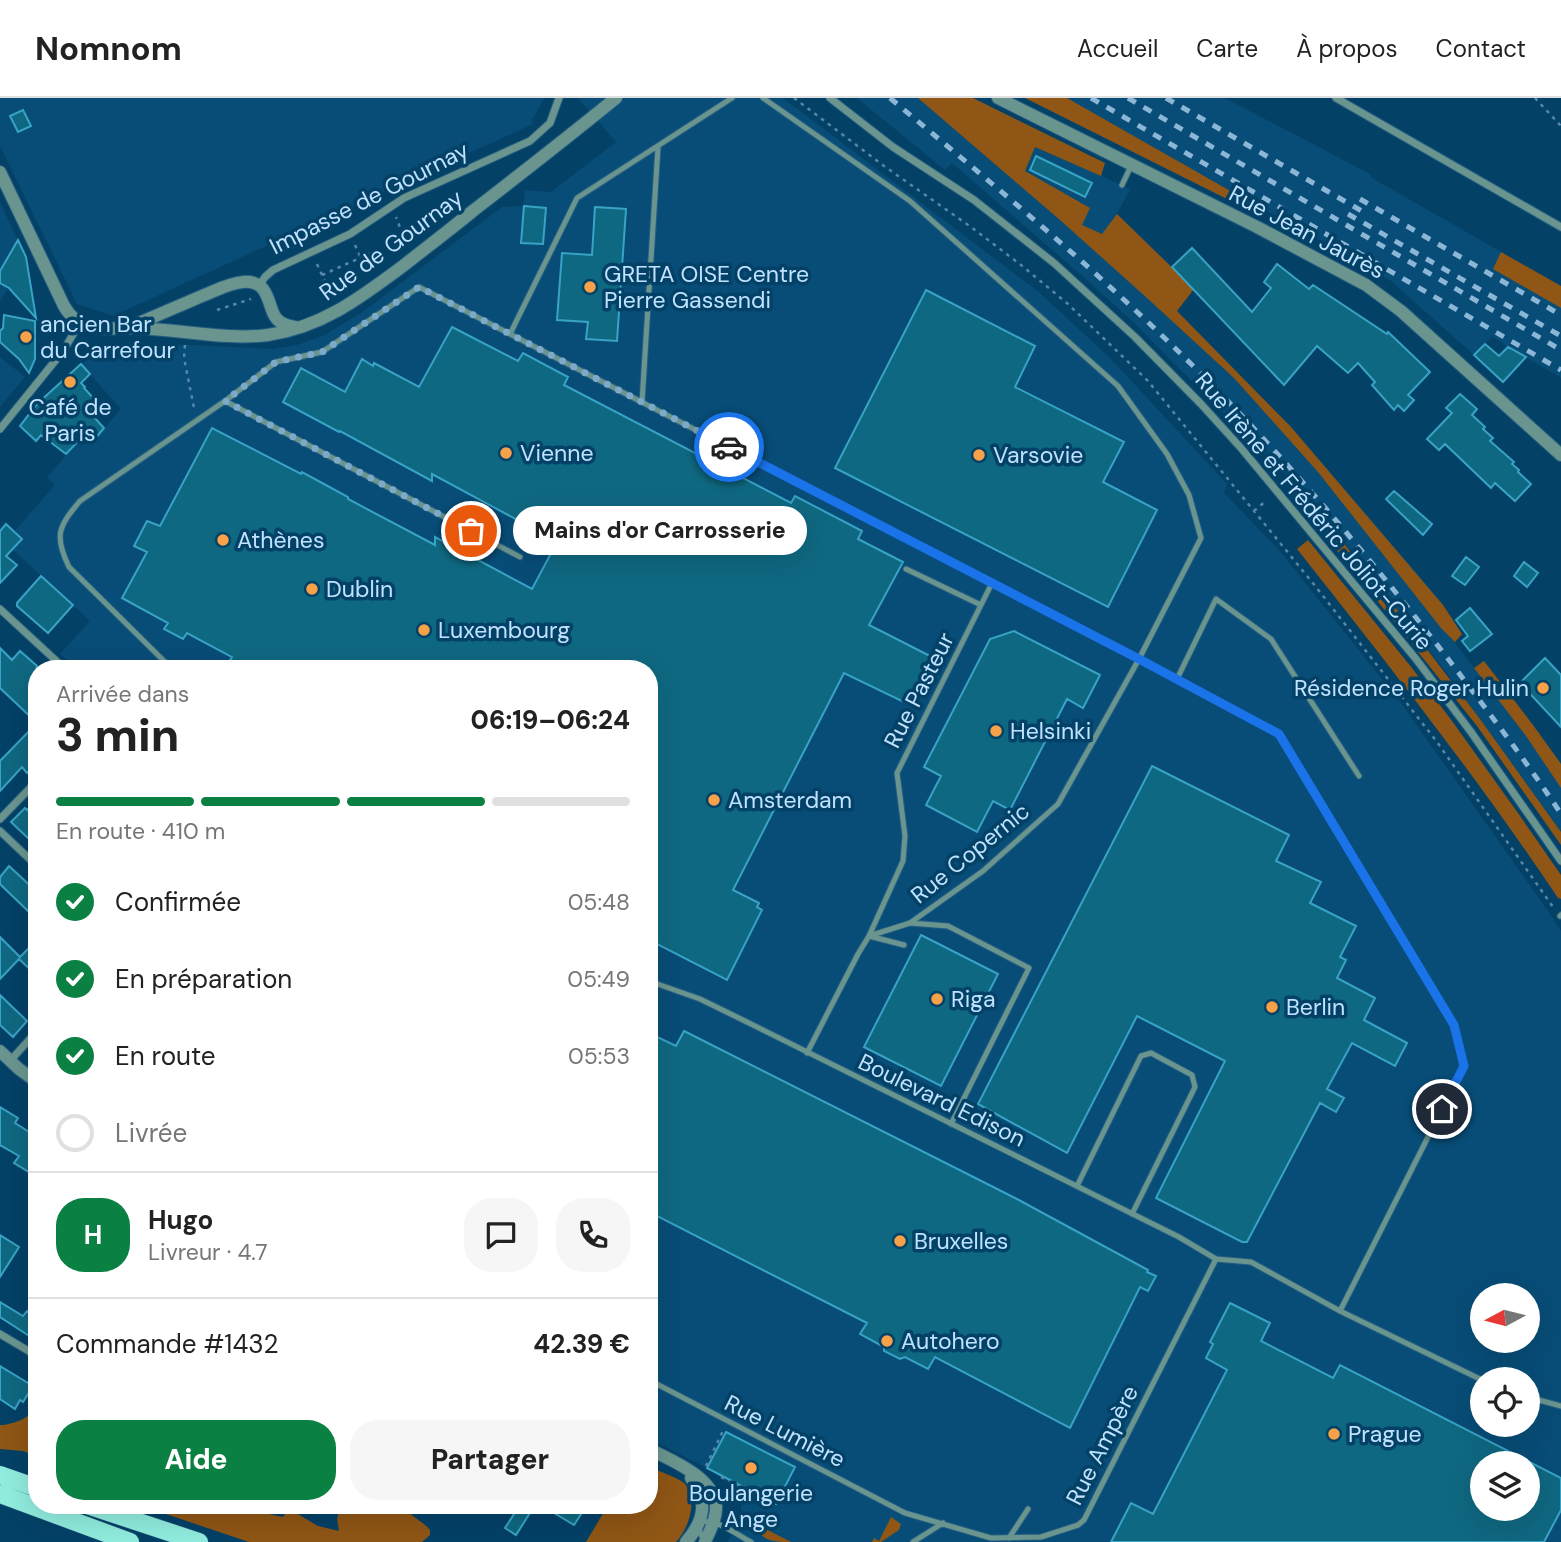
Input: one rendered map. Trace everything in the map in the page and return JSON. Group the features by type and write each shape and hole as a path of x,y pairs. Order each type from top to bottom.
{"main road":[{"path":"0,1475 28,1485"},
{"path":"0,1494 28,1504"},
{"path":"54,1514 130,1542"},
{"path":"114,1514 199,1542"}],"street":[{"name":"Impasse de Gournay","path":"262,290 268,273 350,234 404,198 530,141 550,122 559,98"},
{"name":"Rue de Gournay","path":"79,323 96,328 246,336 268,335 328,317 375,287 616,98"},
{"name":"Rue Irène et Frédéric Joliot-Curie","path":"830,98 893,146 1003,221 1073,279 1192,394 1241,447 1416,659 1471,732 1561,861"},
{"name":"Rue Jean Jaurès","path":"998,98 1356,278 1378,292 1561,455"},
{"path":"1336,98 1561,227"},
{"path":"0,172 64,306 79,323 63,351 0,429"},
{"path":"129,328 240,282 251,282 262,290 278,321 300,327"},
{"path":"0,608 55,660"},
{"path":"0,819 28,790"},
{"path":"0,831 28,857"},
{"path":"28,1038 5,1056 28,1075"},
{"path":"0,1334 28,1351"},
{"path":"658,1454 692,1473 709,1489 716,1504 714,1522 706,1542"},
{"path":"673,1461 690,1477 699,1491 703,1506 694,1533 686,1542"}],"lane":[{"path":"510,334 578,198 732,98"},
{"name":"Rue Copernic","path":"763,98 920,211 1118,386 1167,454 1189,495 1200,538 1139,659 1058,804 983,871 910,923 869,936"},
{"path":"642,402 659,146"},
{"path":"1122,185 1132,164"},
{"path":"163,660 69,567 59,539 65,519 80,501 225,401 276,362 322,352 419,287 1279,734 1454,1025 1464,1066 1340,1311"},
{"path":"225,401 520,557"},
{"path":"906,569 981,605"},
{"name":"Rue Pasteur","path":"869,936 903,861 905,836 897,773 992,583"},
{"path":"1177,679 1216,599 1271,639 1359,776"},
{"path":"910,923 948,926 1029,968 951,1124"},
{"path":"807,1053 869,936 904,945"},
{"name":"Boulevard Edison","path":"658,984 700,999 1179,1237 1216,1259"},
{"path":"1077,1186 1141,1056 1151,1052 1192,1075 1195,1087 1132,1214"},
{"path":"1216,1259 1251,1262 1340,1311 1470,1374"},
{"name":"Rue Ampère","path":"905,1513 991,1538 1041,1537 1078,1525 1084,1520 1216,1259"},
{"name":"Rue Lumière","path":"658,1386 905,1513"},
{"path":"1540,1400 1561,1406"},
{"path":"1009,1538 1028,1509"},
{"path":"706,1542 700,1532 699,1522 714,1522 751,1542"},
{"path":"913,1542 943,1523"},
{"path":"1041,1537 1048,1542"},
{"path":"984,1542 991,1538"}],"path":[{"path":"794,98 971,227 1068,304 1148,381 1324,597 1437,742 1560,916"},
{"path":"1535,98 1561,126"},
{"path":"322,275 404,238 391,205"},
{"path":"350,234 369,277"},
{"path":"312,252 327,286 326,294 330,303"},
{"path":"217,310 262,290"},
{"path":"185,344 184,358 197,420"},
{"path":"1254,511 1278,492"},
{"path":"697,1464 705,1468 723,1431"},
{"path":"717,1475 772,1504 764,1518"}],"shaded area":[{"path":"0,98 544,98 532,120 533,124 113,316 77,304 0,146"},
{"path":"578,98 783,98 1040,293 1110,358 1227,484 1224,493 1279,550 1401,703 1561,931 1561,1542 727,1542 739,1524 741,1513 741,1504 734,1486 705,1467 658,1444 658,660 67,660 60,654 90,621 11,548 22,539 15,531 55,485 47,477 87,432 95,439 121,409 81,364 109,348 127,342 272,349 297,345 323,336 361,313 502,207 523,206 525,190 551,192 616,142"},
{"path":"857,98 929,98 1130,189 1117,214 1172,267 1177,311 1291,427 1373,522 1445,607 1462,634 1455,643 1474,668 1484,661 1561,763 1561,832 1446,672 1300,490 1133,322 1089,282 952,163 945,170"},
{"path":"918,98 973,98 1105,163 1101,176 1035,147 1025,171 1090,208 1082,225 1102,234 1117,214 1194,289 1177,311 1291,427 1443,605 1462,634 1455,642 1441,628 1318,472 1234,378 1060,220"},
{"path":"1025,98 1067,98 1241,197 1235,203"},
{"path":"1061,98 1225,98 1370,174 1372,178 1561,286 1561,378 1492,337 1474,355 1391,281"},
{"path":"0,202 26,257 0,301"},
{"path":"1501,252 1561,286 1561,308 1493,269"},
{"path":"0,357 25,377 0,407"},
{"path":"1325,520 1480,719 1561,832 1561,845 1477,726 1316,524"},
{"path":"1308,540 1412,668 1518,813 1561,875 1561,899 1431,721 1297,549"},
{"path":"1484,661 1561,764 1561,788 1526,736 1474,668"},
{"path":"28,1415 28,1453 0,1449 0,1425"},
{"path":"658,1471 679,1479 689,1491 691,1506 688,1522 676,1542 586,1542 603,1514 658,1514"},
{"path":"166,1514 269,1514 283,1517 285,1514 298,1514 318,1526 339,1531 338,1514 410,1514 430,1530 430,1535 422,1542 249,1542"},
{"path":"891,1517 901,1524 899,1530 881,1542 872,1542 874,1538 879,1541"},
{"path":"762,1527 791,1542 766,1538 760,1533"}],"building":[{"path":"23,110 31,126 18,132 10,116"},
{"path":"1036,156 1092,183 1085,197 1030,170"},
{"path":"524,206 546,208 543,244 521,243"},
{"name":"GRETA OISE Centre Pierre Gassendi","path":"595,207 626,209 617,341 586,339 588,322 557,320 562,253 592,255"},
{"path":"18,240 26,257 36,318 9,288 0,283 0,271"},
{"path":"1192,248 1252,312 1271,288 1264,282 1277,264 1309,289 1313,285 1387,334 1388,332 1430,372 1408,395 1414,400 1404,411 1398,405 1394,410 1372,385 1375,382 1358,363 1348,373 1317,346 1284,385 1172,267"},
{"name":"Varsovie","path":"926,290 1035,346 1015,387 1124,442 1103,482 1157,510 1108,607 835,468"},
{"name":"ancien Bar du Carrefour","path":"4,315 35,321 35,359 29,373 19,359 0,342"},
{"path":"452,327 518,361 523,353 568,377 564,385 791,503 795,496 862,531 858,539 903,562 869,625 936,659 912,706 844,673 733,890 759,903 757,907 762,910 727,980 658,945 658,660 230,660 232,657 187,633 183,639 164,629 168,623 122,598 147,552 134,546 147,521 160,526 212,428 301,474 302,472 435,545 435,537 532,589 556,544 432,474 432,481 283,402 301,368 345,392 362,359 419,387"},
{"path":"1485,344 1499,356 1508,347 1526,357 1503,382 1474,355"},
{"path":"81,364 90,374 81,383 97,402 91,408 96,413 93,416 104,428 95,439 87,432 66,454 41,435 36,441 20,426 37,404"},
{"path":"1460,394 1477,409 1472,415 1493,438 1490,441 1514,462 1512,464 1518,472 1531,484 1515,501 1495,483 1491,488 1445,444 1439,450 1427,439 1452,413 1446,408"},
{"path":"1394,491 1432,524 1423,535 1386,499"},
{"path":"6,524 22,539 6,556 17,565 0,583 0,531"},
{"path":"1466,557 1479,567 1465,585 1452,576"},
{"path":"1524,562 1538,573 1527,587 1514,576"},
{"path":"41,576 73,605 48,633 17,606"},
{"path":"1470,608 1492,634 1470,651 1462,641 1468,636 1456,620"},
{"name":"Helsinki","path":"1014,631 1100,675 1083,708 1067,699 1010,810 993,801 977,832 926,805 941,776 924,767 990,639"},
{"path":"0,648 12,660 20,651 30,660 28,660 28,714 0,688"},
{"name":"Résidence Roger Hulin","path":"1545,658 1561,675 1561,727 1520,683"},
{"path":"28,732 28,772 22,767 0,791 0,761"},
{"name":"Berlin","path":"1152,766 1289,835 1276,861 1321,882 1310,903 1356,926 1340,957 1346,960 1337,978 1375,998 1364,1020 1407,1043 1395,1066 1352,1043 1327,1089 1344,1098 1336,1112 1320,1103 1247,1242 1242,1242 1156,1198 1225,1061 1137,1016 1067,1153 978,1104"},
{"path":"25,808 28,838 11,822"},
{"path":"9,866 28,884 28,911 0,884 0,877"},
{"name":"Riga","path":"921,935 998,974 941,1086 864,1047"},
{"path":"0,937 20,957 28,949 28,968 19,959 0,979"},
{"path":"0,995 27,1021 13,1037 0,1025"},
{"name":"Bruxelles","path":"684,1031 1017,1199 1156,1276 1148,1291 1140,1287 1070,1428 935,1357 928,1369 905,1357 900,1359 884,1351 884,1347 860,1334 867,1323 658,1217 658,1037 676,1046"},
{"path":"0,1107 18,1118 15,1123 28,1131 28,1172 14,1163 19,1156 0,1145"},
{"path":"0,1235 19,1247 0,1277"},
{"path":"0,1302 23,1316 27,1311 28,1335 0,1317"},
{"name":"Prague","path":"1230,1303 1270,1323 1261,1341 1333,1378 1340,1365 1470,1431 1470,1437 1481,1437 1508,1451 1470,1451 1470,1521 1540,1521 1540,1467 1561,1478 1561,1510 1544,1542 1111,1542 1131,1503 1153,1514 1227,1370 1206,1358 1213,1344 1210,1342"},
{"path":"0,1366 28,1383 28,1394 23,1402 20,1400 15,1409 0,1399"},
{"name":"Boulangerie Ange","path":"726,1432 795,1467 776,1504 707,1468"},
{"path":"514,1514 529,1514 516,1535 505,1528"},
{"path":"556,1514 581,1514 574,1525"}],"railway":[{"path":"890,98 1040,224 1113,290 1184,357 1255,430 1356,544 1421,624 1508,738 1561,814"},
{"path":"1091,98 1561,370"},
{"path":"1128,98 1561,350"},
{"path":"1166,98 1367,214"},
{"path":"1360,199 1561,315"},
{"path":"1348,214 1561,336"}],"way so far":[{"path":"471,531 225,401 276,362 322,352 419,287 729,447"}],"place":[{"name":"GRETA OISE Centre Pierre Gassendi","path":"590,287"},
{"name":"ancien Bar du Carrefour","path":"26,337"},
{"name":"Café de Paris","path":"70,382"},
{"name":"Vienne","path":"506,453"},
{"name":"Varsovie","path":"979,455"},
{"name":"Mains d'or Carrosserie","path":"471,531"},
{"name":"Athènes","path":"223,540"},
{"name":"Dublin","path":"312,589"},
{"name":"Luxembourg","path":"424,630"},
{"name":"Résidence Roger Hulin","path":"1543,688"},
{"name":"Helsinki","path":"996,731"},
{"name":"Amsterdam","path":"714,800"},
{"name":"Riga","path":"937,999"},
{"name":"Berlin","path":"1272,1007"},
{"name":"Bruxelles","path":"900,1241"},
{"name":"Autohero","path":"887,1341"},
{"name":"Prague","path":"1334,1434"},
{"name":"Boulangerie Ange","path":"751,1468"}],"route":[{"path":"729,447 1279,734 1454,1025 1464,1066 1442,1109"}]}
